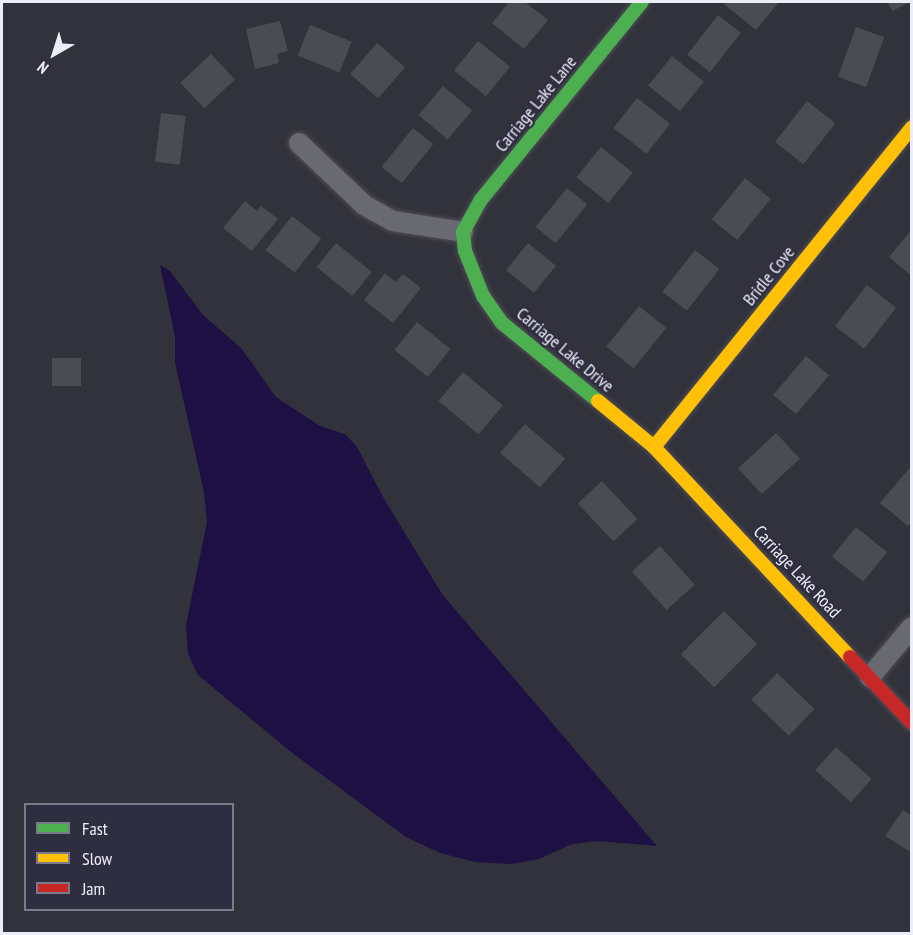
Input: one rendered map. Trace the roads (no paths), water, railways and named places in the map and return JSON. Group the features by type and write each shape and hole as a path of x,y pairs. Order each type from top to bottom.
{"street":[{"name":"Carriage Lake Lane","path":"463,232 480,201 642,2"},
{"name":"Bridle Cove","path":"654,447 912,127"},
{"path":"299,143 343,187 383,216 393,221 463,232"},
{"name":"Carriage Lake Drive","path":"463,232 465,251 483,296 502,323 654,447"},
{"name":"Carriage Lake Road","path":"654,447 912,723"},
{"path":"870,677 912,627"}]}
